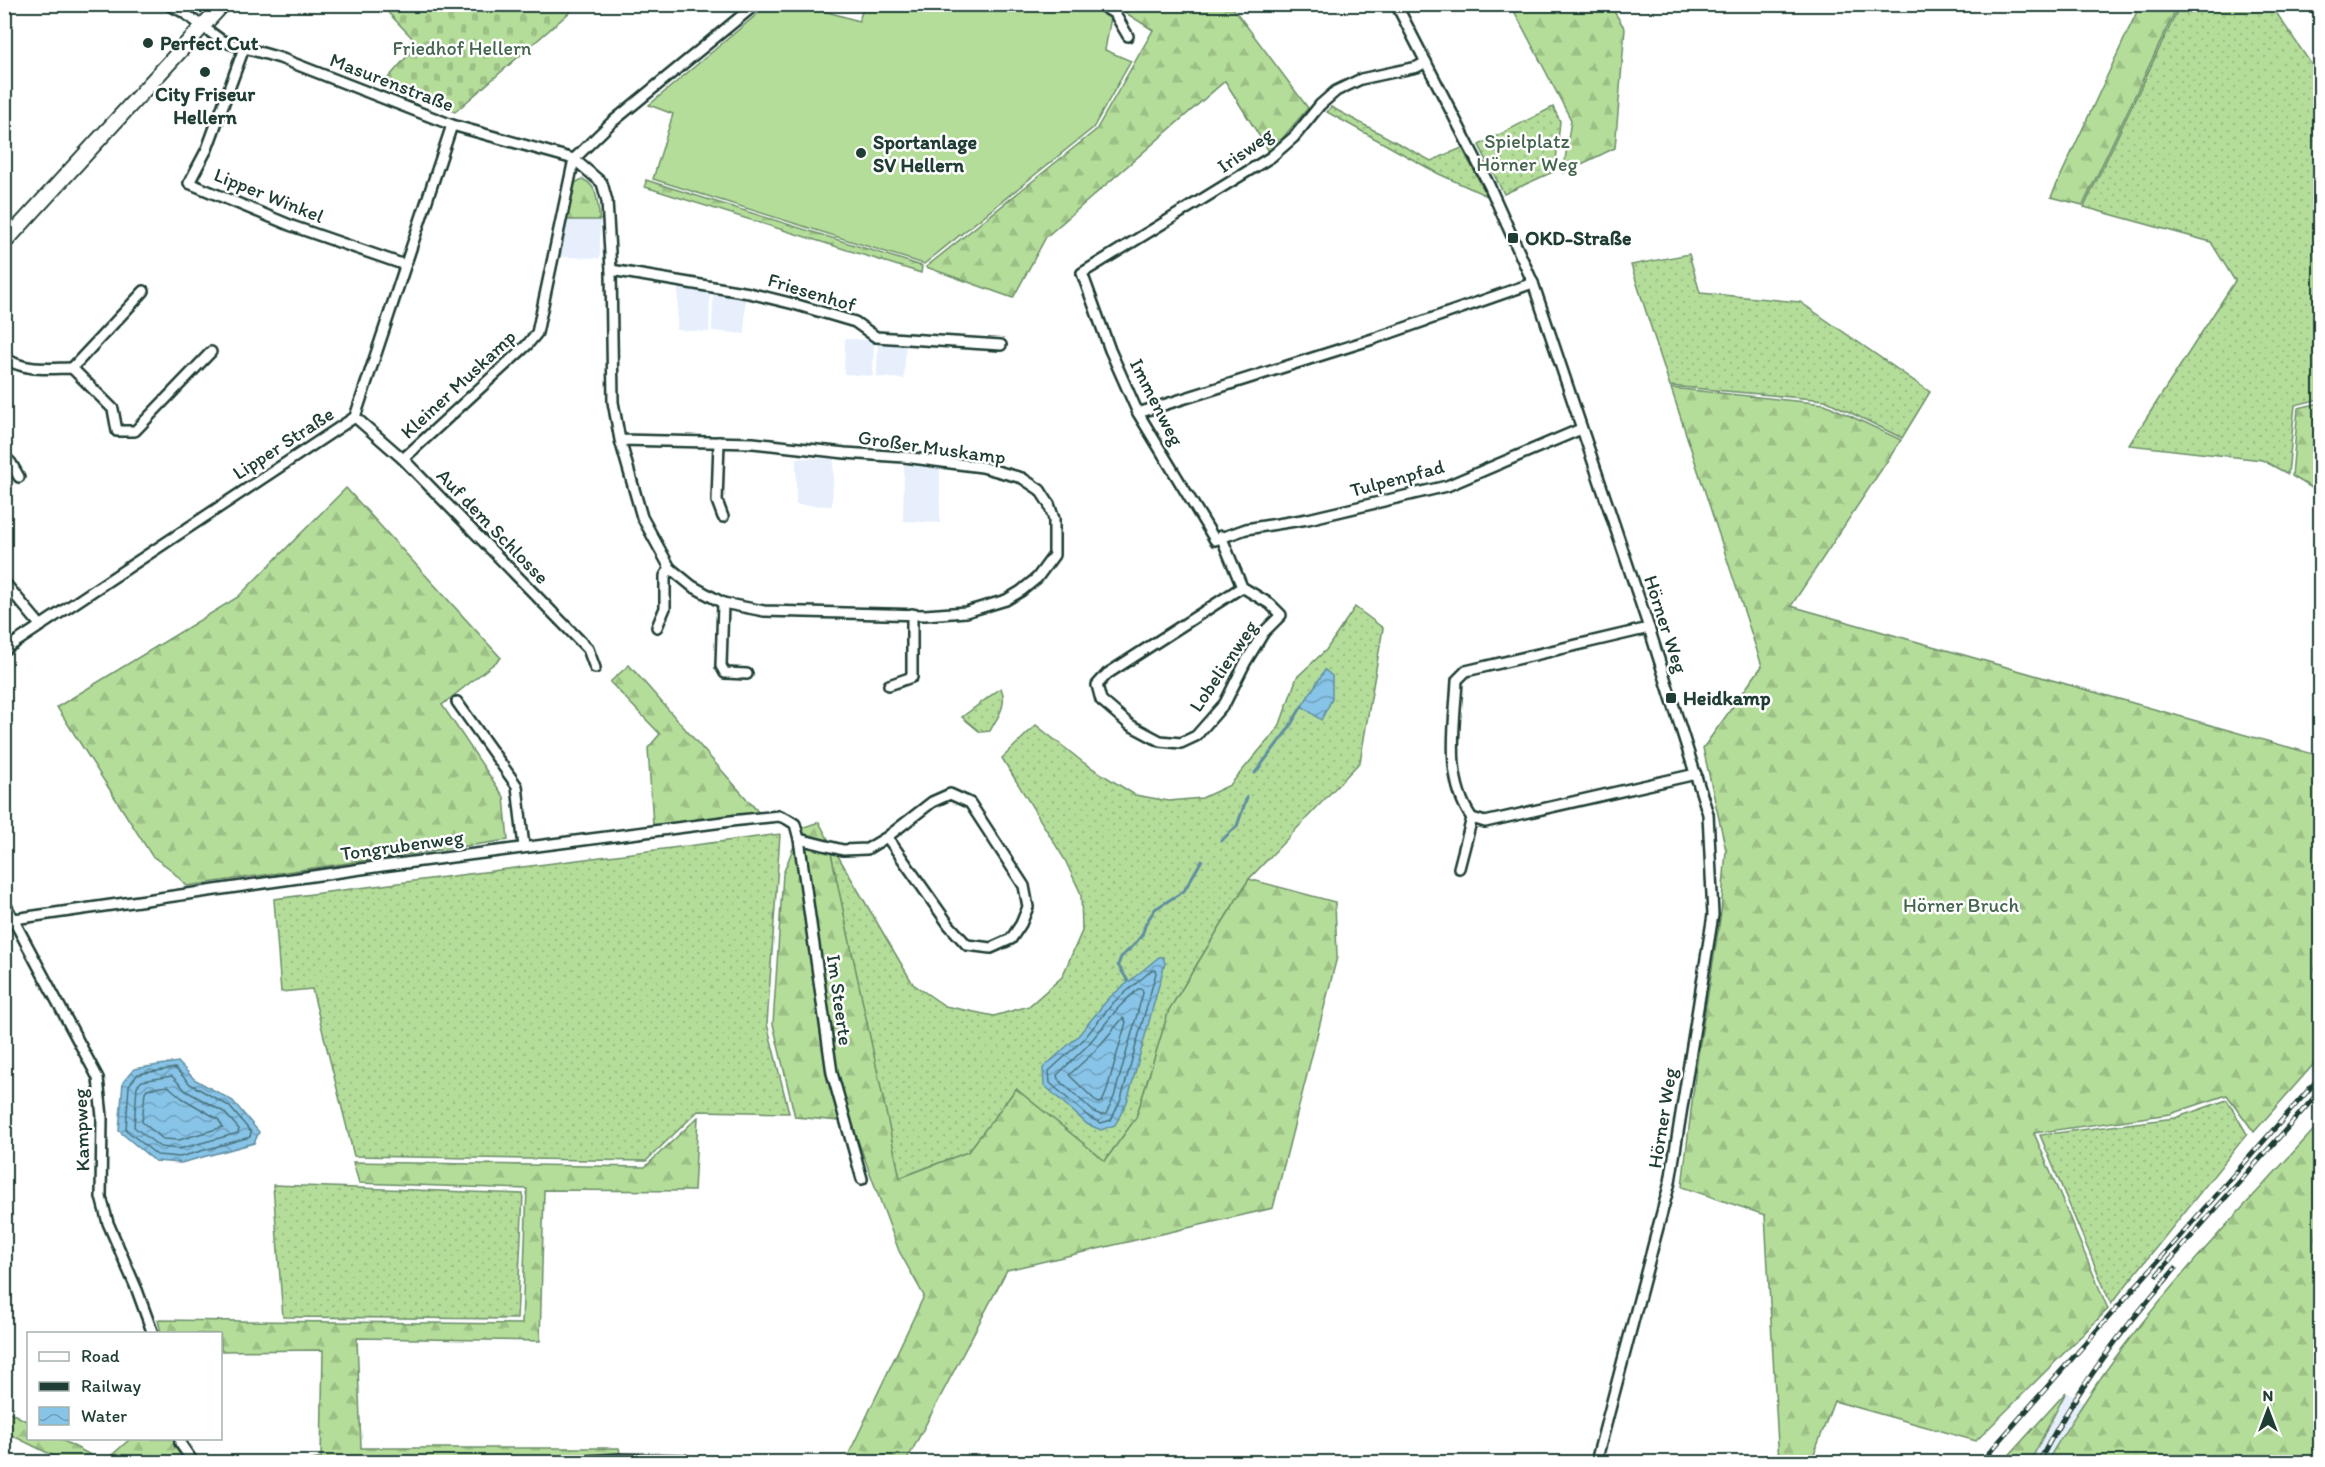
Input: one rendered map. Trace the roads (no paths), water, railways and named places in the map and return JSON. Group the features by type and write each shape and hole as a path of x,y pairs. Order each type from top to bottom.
{"main road":[{"path":"4,243 223,4"}],"street":[{"name":"Masurenstraße","path":"167,4 183,12 221,40 280,58 452,125 574,159"},
{"path":"574,159 611,123 756,4"},
{"path":"1099,4 1115,14 1128,36"},
{"name":"Hörner Weg","path":"1396,4 1489,185 1533,283 1649,628 1708,814 1713,915 1670,1182 1596,1462"},
{"name":"Lipper Winkel","path":"244,48 207,149 189,183 292,226 405,265"},
{"name":"Irisweg","path":"1082,273 1271,157 1290,141 1320,105 1336,91 1360,79 1417,67 1426,62"},
{"name":"Lipper Straße","path":"4,650 355,417 452,125"},
{"name":"Großer Muskamp","path":"574,159 602,183 606,201 611,270 613,402 620,440 642,518 670,568 692,586 723,603 764,611 912,614 966,612 1006,600 1037,578 1054,555 1056,540 1054,519 1049,504 1040,490 1022,478 982,467 904,457 719,442 620,440"},
{"name":"Kleiner Muskamp","path":"403,459 527,345 537,333 574,159"},
{"name":"Friesenhof","path":"611,270 742,291 794,304 855,322 876,337 1001,345"},
{"name":"Immenweg","path":"1082,273 1110,350 1138,413 1218,538"},
{"path":"1138,413 1365,341 1533,283"},
{"path":"72,368 144,291"},
{"path":"4,357 13,364 28,368 72,368 113,409 117,431 135,431 211,352"},
{"name":"Auf dem Schlosse","path":"355,417 403,459 588,649 595,668"},
{"name":"Tulpenpfad","path":"1218,538 1246,529 1365,506 1447,486 1581,429"},
{"path":"719,442 717,501 723,518"},
{"path":"4,456 11,463 18,477"},
{"name":"Lobelienweg","path":"1218,538 1242,587 1270,604 1281,615 1264,632 1225,703 1196,736 1181,743 1160,741 1130,725 1101,700 1097,685 1107,674 1242,587"},
{"path":"657,627 665,608 665,576 670,568"},
{"path":"4,582 41,626"},
{"path":"723,603 721,666 725,673 747,674"},
{"path":"889,685 912,677 912,614"},
{"path":"1649,628 1466,672 1457,680 1454,766 1463,806 1472,818 1485,822 1696,774"},
{"path":"457,702 517,786 524,847"},
{"path":"799,839 843,850 867,849 888,837 932,802 950,794 970,803 1024,886 1028,907 1011,939 992,948 967,945 950,925 888,837"},
{"name":"Tongrubenweg","path":"14,919 524,847 779,816 795,824"},
{"path":"1459,868 1472,818"},
{"name":"Im Steerte","path":"795,824 832,1073 862,1179"},
{"name":"Kampweg","path":"4,902 98,1078 102,1117 101,1197 108,1223 152,1332"},
{"path":"180,1441 193,1462"},
{"path":"569,1462 684,1460"}],"water":[{"path":"1325,670 1332,676 1332,699 1321,720 1302,706"},
{"path":"1159,957 1163,957 1165,963 1127,1102 1115,1125 1101,1130 1087,1124 1044,1085 1043,1068 1078,1036 1109,998"},
{"path":"178,1062 194,1079 233,1101 259,1132 254,1143 181,1163 155,1161 119,1131 123,1082 134,1069"}],"waterway":[{"path":"1255,773 1287,731 1302,706"},
{"path":"1221,841 1237,826 1247,797"},
{"path":"1128,981 1118,965 1121,957 1142,935 1155,909 1184,891 1202,860"}],"railway":[{"path":"1981,1462 2320,1077"},
{"path":"2157,1275 2320,1091"},
{"path":"2039,1462 2068,1410 2101,1361 2136,1314 2175,1269"}],"place":[{"name":"Perfect Cut","path":"148,43"},
{"name":"City Friseur Hellern","path":"205,72"},
{"name":"Sportanlage SV Hellern","path":"861,153"},
{"name":"OKD-Straße","path":"1513,238"},
{"name":"Heidkamp","path":"1671,698"}],"park label":[{"name":"Friedhof Hellern","path":"462,48"},
{"name":"Spielplatz Hörner Weg","path":"1527,152"},
{"name":"Hörner Bruch","path":"1961,905"}]}
